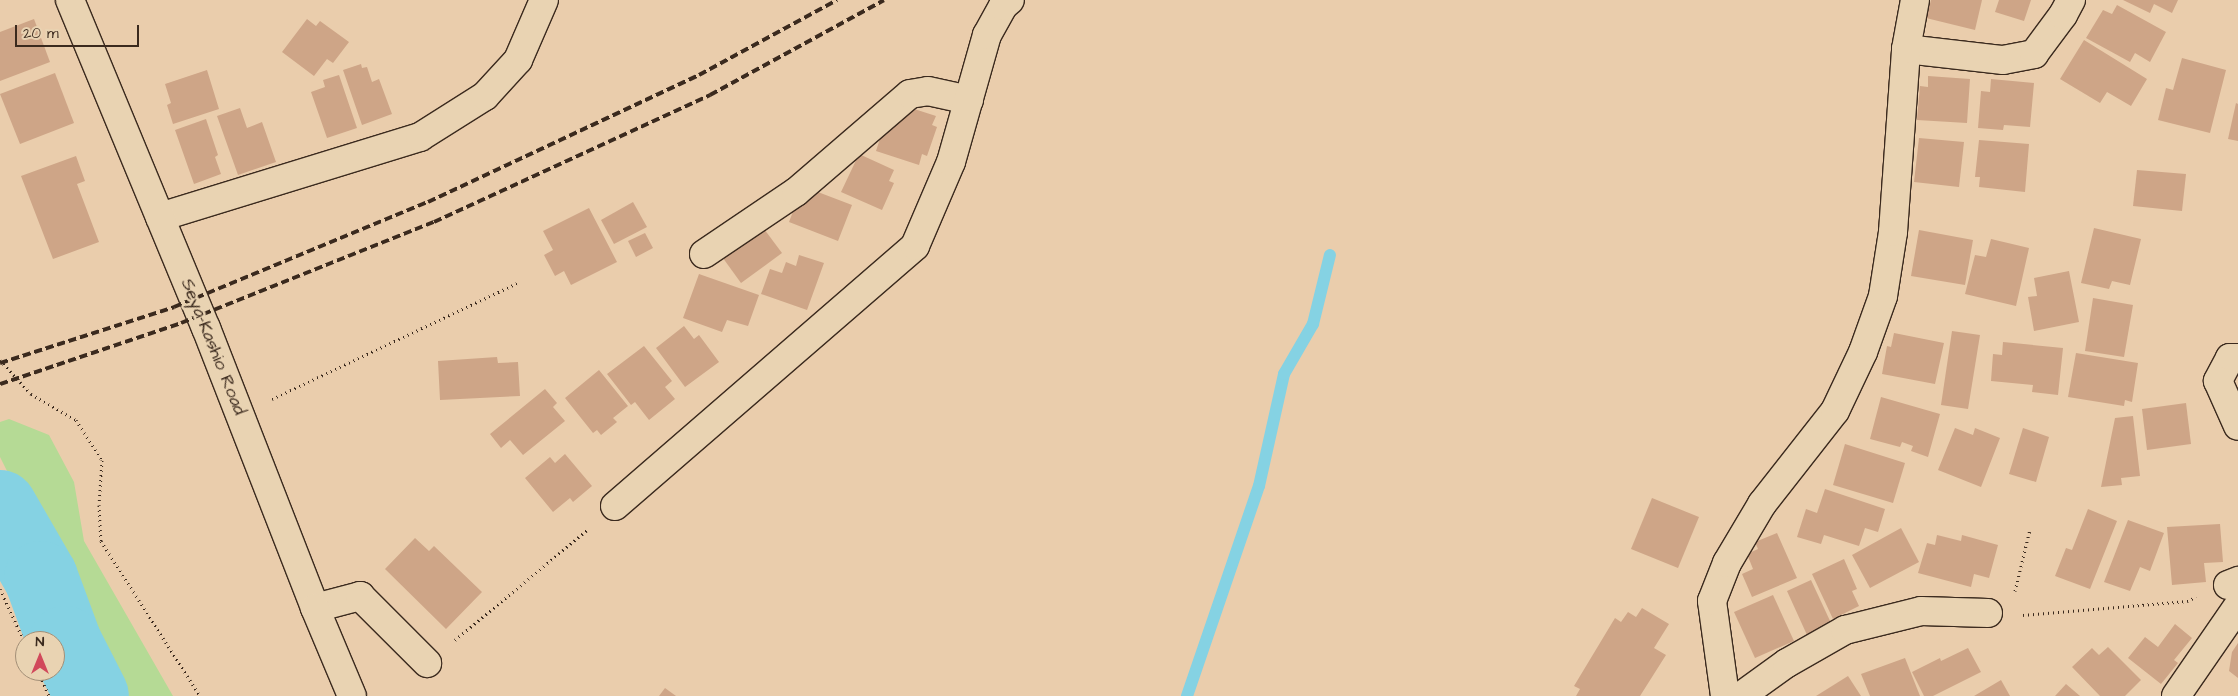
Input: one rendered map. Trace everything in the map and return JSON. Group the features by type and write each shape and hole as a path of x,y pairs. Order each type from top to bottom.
{"street":[{"name":"Seya-Kashio Road","path":"70,0 240,414 315,608 352,696"},
{"path":"160,217 420,137 484,96 518,60 544,0"},
{"path":"614,506 915,246 951,162 987,35 1003,6 1010,0"},
{"path":"1725,696 1712,601 1724,570 1762,504 1835,411 1863,352 1883,296 1893,232 1906,49 1915,0"},
{"path":"1906,49 2003,60 2034,54 2063,15 2071,0"},
{"path":"704,254 796,192 910,94 928,91 969,100"},
{"path":"2238,358 2230,358 2218,381 2238,426"},
{"path":"2176,696 2235,591"},
{"path":"315,608 360,596 427,663"},
{"path":"1741,696 1787,663 1845,630 1921,611 1988,613"}],"path":[{"path":"240,414 517,283"},
{"path":"0,360 31,394 76,420 102,460 99,505 101,541 200,696"},
{"path":"1988,613 2017,590 2030,529"},
{"path":"427,663 580,536"},
{"path":"0,589 19,631"},
{"path":"1988,613 2019,615 2187,601 2235,591"},
{"path":"42,681 49,696"}],"green space":[{"path":"9,419 49,435 74,482 84,541 173,696 120,696 0,457 0,422"}],"building":[{"path":"1931,0 1982,0 1975,30 1926,18"},
{"path":"1999,0 2031,0 2024,21 1995,12"},
{"path":"2123,0 2178,0 2172,13 2154,4 2150,13"},
{"path":"2117,5 2166,32 2150,62 2135,53 2130,62 2086,38 2103,10 2112,14"},
{"path":"34,19 50,62 0,81 0,32"},
{"path":"307,19 316,26 320,21 349,42 333,63 327,59 314,76 282,52"},
{"path":"2084,40 2147,79 2131,106 2107,92 2100,103 2060,79"},
{"path":"2182,58 2226,70 2210,133 2158,120 2166,88 2173,90"},
{"path":"361,64 362,68 367,67 372,82 379,79 392,114 362,125 343,70"},
{"path":"207,70 219,109 173,124 167,105 171,103 165,84"},
{"path":"55,73 74,123 20,144 0,94"},
{"path":"339,75 357,128 327,138 311,92 325,87 323,80"},
{"path":"1928,76 1970,79 1967,123 1917,120 1920,86 1928,87"},
{"path":"1991,79 2034,83 2030,127 2004,125 2003,130 1978,128 1981,91 1990,92"},
{"path":"2236,103 2238,104 2238,141 2228,139"},
{"path":"908,107 936,116 932,125 937,127 927,156 922,154 919,165 876,151 886,120"},
{"path":"240,108 247,128 262,122 276,162 238,175 217,116"},
{"path":"206,119 218,155 215,157 221,174 194,184 175,130"},
{"path":"1919,138 1964,142 1959,187 1914,182"},
{"path":"1979,140 2029,144 2025,192 1979,187 1980,177 1975,177"},
{"path":"859,154 894,170 889,181 894,183 882,210 841,192"},
{"path":"76,156 85,181 77,184 99,242 53,259 21,176"},
{"path":"2137,170 2186,174 2182,211 2133,206"},
{"path":"810,189 852,205 838,241 789,222 797,201 804,204"},
{"path":"633,202 647,227 614,244 601,220"},
{"path":"589,208 617,262 571,285 564,271 555,276 544,255 553,250 543,231"},
{"path":"761,225 782,253 741,283 720,254"},
{"path":"2094,228 2141,239 2130,285 2112,281 2109,289 2081,283"},
{"path":"1919,230 1973,240 1965,285 1911,276"},
{"path":"645,233 653,248 636,257 628,241"},
{"path":"1991,239 2029,248 2016,306 1965,294 1975,255 1986,257"},
{"path":"799,255 824,263 807,310 761,294 770,269 782,273 786,262 796,266"},
{"path":"2069,271 2079,322 2034,331 2028,297 2037,296 2034,278"},
{"path":"699,274 759,295 748,326 727,320 722,332 683,318"},
{"path":"2093,298 2133,305 2124,357 2085,351"},
{"path":"684,326 694,339 699,335 719,362 685,387 656,348"},
{"path":"1952,331 1980,335 1968,409 1941,405"},
{"path":"1894,333 1944,343 1935,384 1882,374 1887,346 1891,347"},
{"path":"2003,342 2063,348 2058,395 2032,392 2033,385 1991,381 1993,354 2002,355"},
{"path":"644,346 672,381 665,387 675,399 649,420 635,402 631,405 607,374"},
{"path":"2076,353 2138,363 2132,402 2125,400 2124,406 2068,397"},
{"path":"497,357 498,363 518,362 520,396 440,400 438,361"},
{"path":"599,370 628,406 613,418 617,422 601,435 597,430 593,433 565,398"},
{"path":"545,389 557,403 553,407 565,421 523,455 510,440 501,448 490,434"},
{"path":"1881,397 1940,414 1928,457 1911,451 1913,446 1902,442 1900,447 1870,439"},
{"path":"2186,403 2191,444 2147,450 2142,409"},
{"path":"2133,416 2140,476 2121,478 2122,485 2101,487 2115,418"},
{"path":"1955,428 1973,435 1975,428 2000,438 1981,487 1938,470"},
{"path":"2023,428 2049,437 2036,482 2009,474"},
{"path":"1845,444 1905,463 1893,503 1833,485"},
{"path":"565,454 592,486 573,502 570,498 553,512 525,478 550,457 555,463"},
{"path":"1825,489 1885,509 1878,532 1865,528 1859,546 1824,535 1821,544 1797,537 1806,509 1817,513"},
{"path":"1652,498 1699,517 1678,568 1631,549"},
{"path":"2088,509 2117,521 2090,589 2055,576 2066,548 2072,550"},
{"path":"2128,520 2164,533 2150,571 2140,567 2130,591 2104,582"},
{"path":"2220,524 2223,562 2204,563 2206,582 2172,585 2167,527"},
{"path":"1901,528 1919,562 1870,588 1852,555"},
{"path":"1777,533 1797,578 1752,597 1742,574 1753,569 1747,554 1758,549 1755,542"},
{"path":"1937,535 1961,541 1962,535 1998,545 1989,578 1974,574 1971,587 1918,573 1927,543 1935,545"},
{"path":"415,538 429,551 434,546 482,592 446,629 385,569"},
{"path":"1844,559 1857,589 1852,591 1859,606 1833,619 1812,574"},
{"path":"1811,580 1831,623 1807,635 1787,591"},
{"path":"1773,595 1794,641 1755,658 1734,612"},
{"path":"1642,608 1669,624 1654,648 1666,655 1640,696 1576,696 1580,689 1574,686 1615,618 1621,622 1628,612 1636,617"},
{"path":"2175,624 2192,638 2174,660 2178,663 2161,684 2128,658 2145,637 2158,647"},
{"path":"2238,643 2238,678 2229,671 2232,652"},
{"path":"2108,647 2141,680 2125,696 2100,696 2072,667 2092,648 2099,655"},
{"path":"1968,648 1981,672 1933,696 1924,696 1912,672 1940,658 1941,661"},
{"path":"1905,658 1920,696 1870,696 1861,674"},
{"path":"1848,676 1861,696 1816,696"},
{"path":"2001,680 2010,696 1974,696"},
{"path":"2066,684 2080,696 2055,696"},
{"path":"665,688 676,696 659,696"}],"waterway":[{"path":"1187,696 1259,486 1284,374 1313,324 1330,255"},
{"path":"0,507 41,578 65,643 92,696"}],"railway":[{"path":"0,363 174,307 428,202 699,75 837,0"},
{"path":"0,384 181,323 434,222 710,95 884,0"}]}
